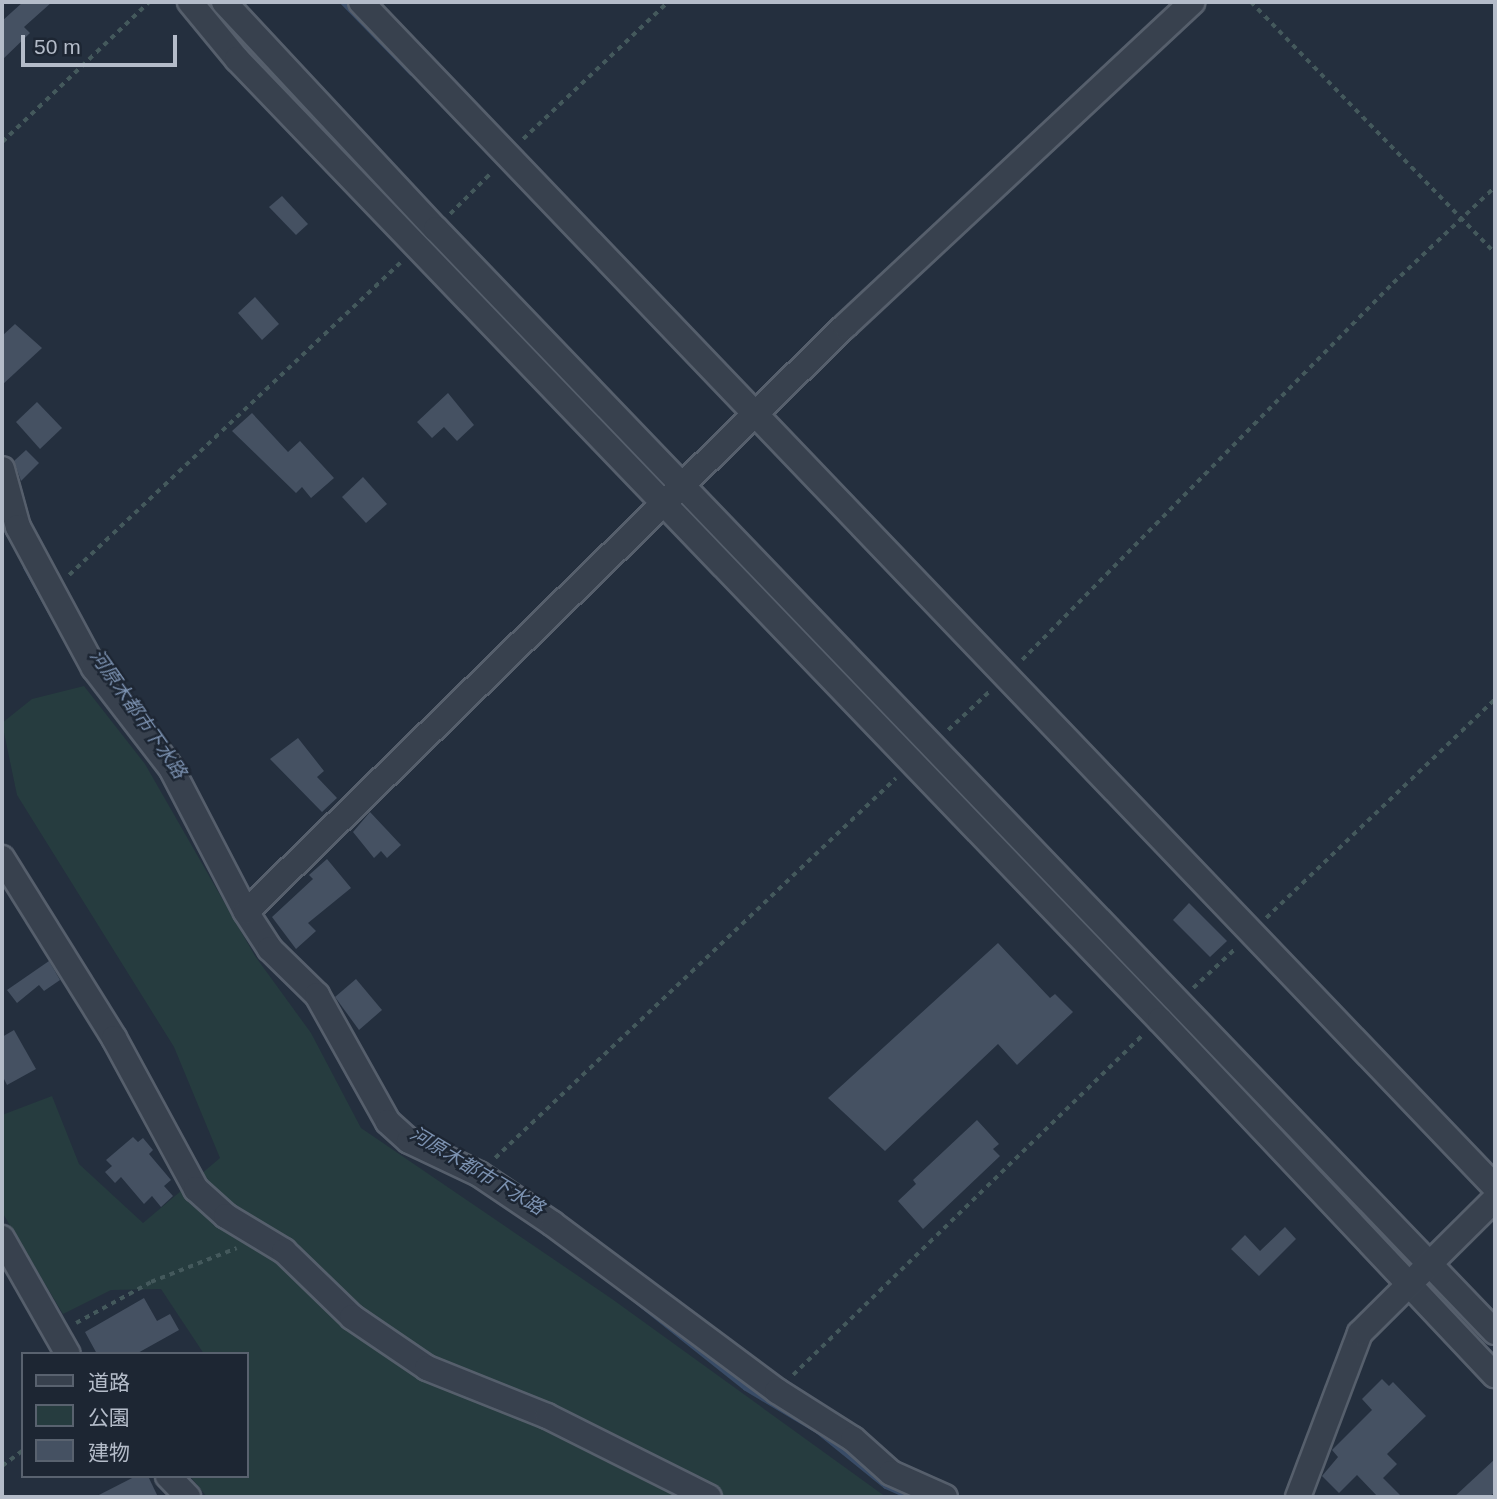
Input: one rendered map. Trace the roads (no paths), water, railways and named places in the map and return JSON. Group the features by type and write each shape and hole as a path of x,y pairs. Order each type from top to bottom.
{"street":[{"path":"190,2 237,59 417,247 674,494 1495,1332"},
{"path":"224,2 436,229 913,763 1160,1020 1495,1376"},
{"path":"361,2 510,153 1495,1187"},
{"path":"246,912 759,414 845,326 1192,2"},
{"path":"2,469 18,527 50,593 113,696 171,768 246,912 276,956 317,995 388,1122 409,1141 479,1174 631,1279 776,1391 821,1416 891,1473 945,1497"},
{"path":"2,858 114,1038 196,1189 226,1216 284,1251 352,1317 427,1368 547,1416 709,1497"},
{"path":"1298,1497 1360,1332 1495,1199"},
{"path":"2,1238 62,1344"},
{"path":"170,1478 188,1497"}],"waterway":[{"path":"343,2 412,73"},
{"name":"河原木都市下水路","path":"26,567 53,616"},
{"name":"河原木都市下水路","path":"347,1072 378,1126"},
{"name":"河原木都市下水路","path":"638,1302 746,1388 818,1431 886,1486 911,1497"}]}
